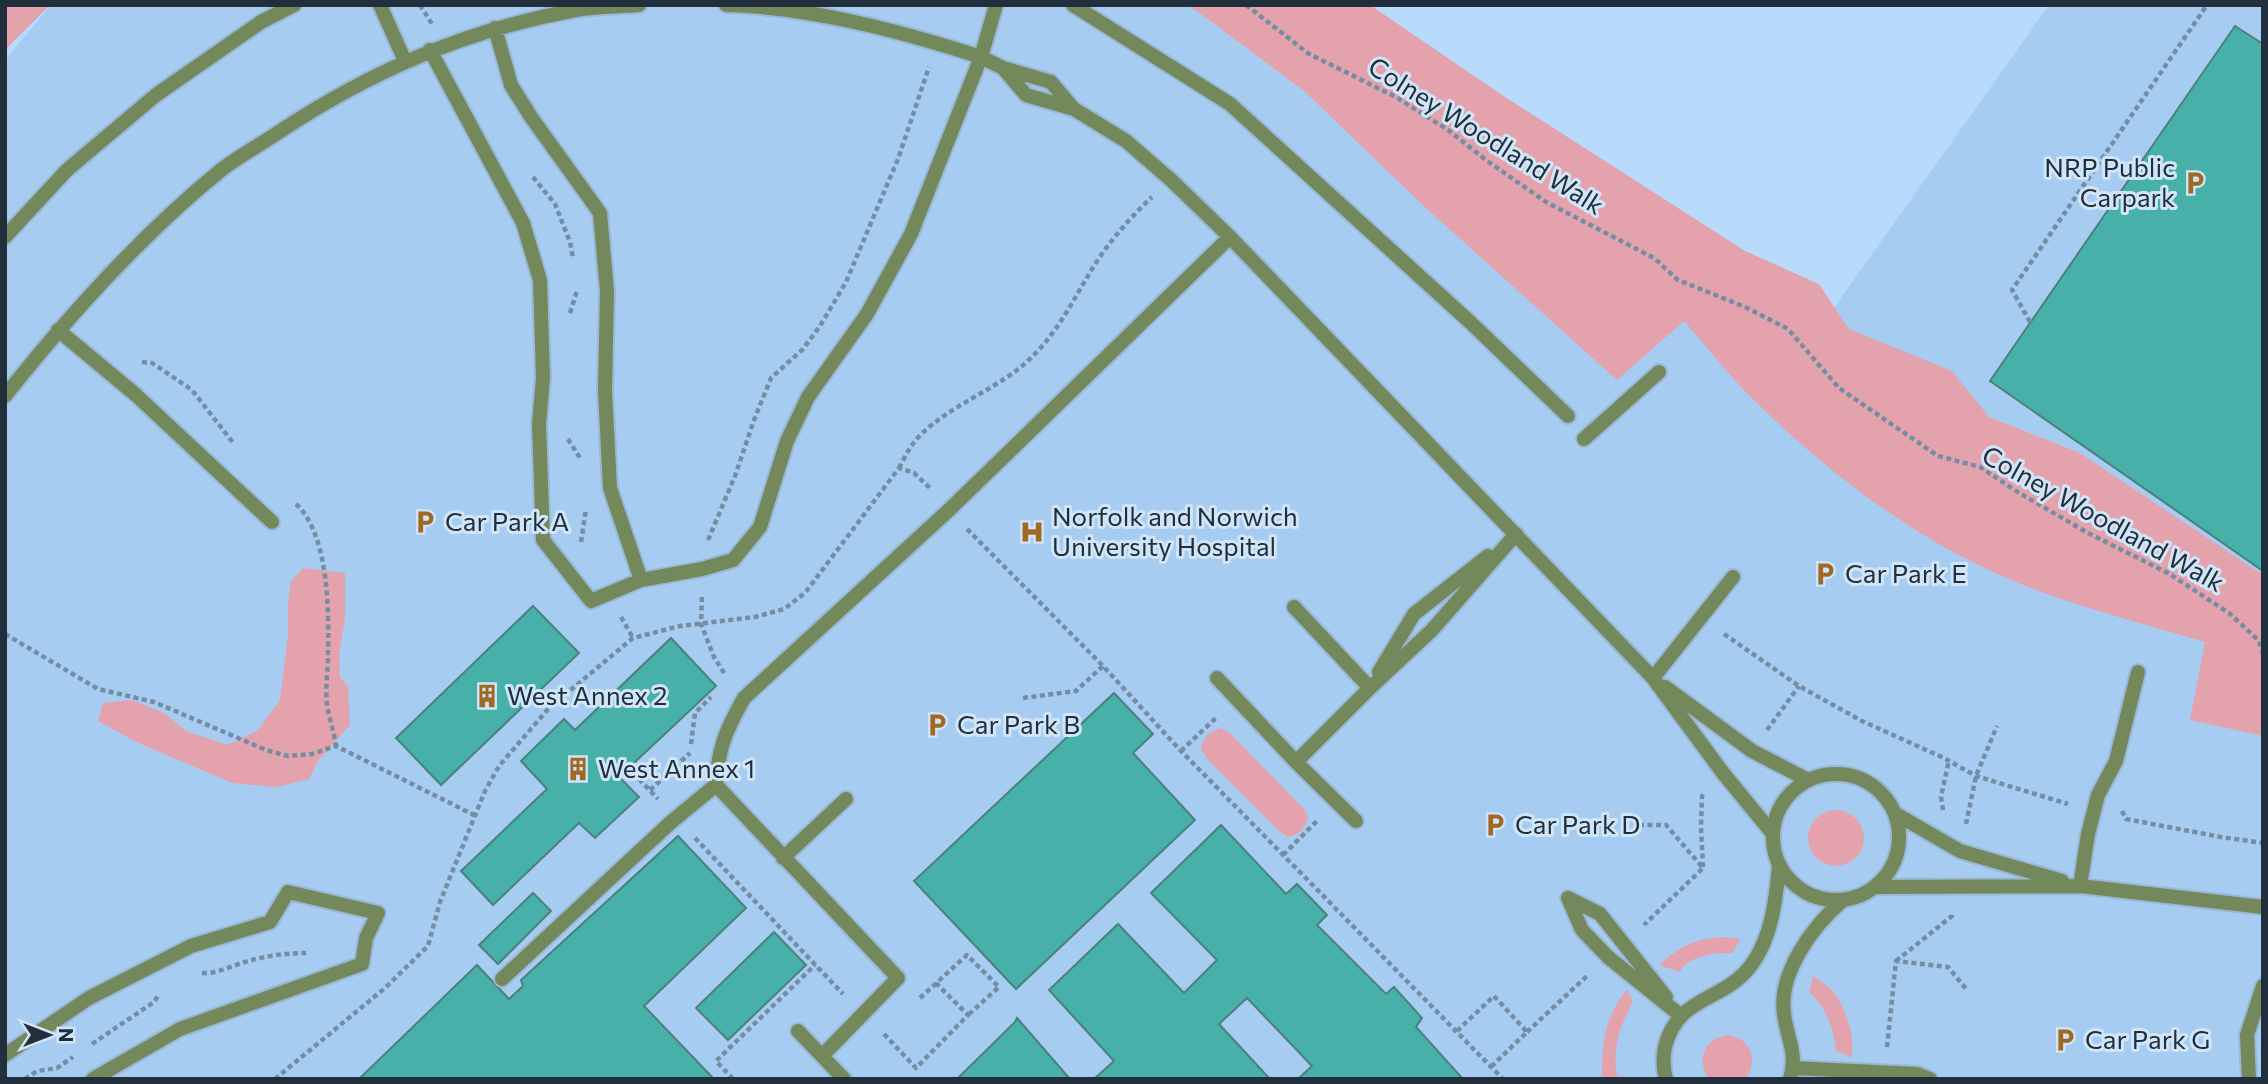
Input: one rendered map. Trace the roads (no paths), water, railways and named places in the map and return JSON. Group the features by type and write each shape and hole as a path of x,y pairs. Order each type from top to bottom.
{"lane":[{"path":"5,237 68,170 156,95 261,22 294,5"},
{"path":"380,5 405,61"},
{"path":"5,396 58,330 124,259 169,216 223,169 311,110 405,61 495,28 578,9 639,5"},
{"path":"726,5 832,18 898,32 981,57 1003,68 1051,82 1074,109 1126,141 1230,237 1653,678 1723,774 1773,834"},
{"path":"430,50 523,223 540,280 543,378 539,424 543,540 591,601 642,580 702,569 733,560 760,527 787,441 808,397 867,314 911,234 981,57 996,5"},
{"path":"1073,5 1230,104 1471,323 1568,416"},
{"path":"495,28 511,85 600,213 607,291 606,391 610,488 642,580"},
{"path":"502,979 676,818 716,785 718,758 726,730 744,698 950,509 1230,237"},
{"path":"58,330 136,395 272,522"},
{"path":"1584,439 1659,372"},
{"path":"1296,762 1432,630 1517,534"},
{"path":"1370,688 1414,614 1517,534"},
{"path":"1653,678 1733,577"},
{"path":"1294,607 1370,688"},
{"path":"2080,886 2088,834 2101,787 2116,761 2138,672"},
{"path":"1217,678 1356,821"},
{"path":"1653,678 1752,751 1808,779"},
{"path":"1833,773 1860,778 1882,792 1896,814 1900,830 1896,862 1876,887 1860,896 1842,901 1813,896 1788,879 1779,866 1774,851 1775,818 1783,802 1794,789 1808,779 1833,773"},
{"path":"716,785 898,978 822,1056"},
{"path":"783,858 846,799"},
{"path":"1896,814 1960,851 2080,886"},
{"path":"1663,1077 1663,1055 1669,1033 1680,1015 1738,980 1753,963 1775,907 1779,866"},
{"path":"1876,887 2080,886 2263,907"},
{"path":"5,1055 89,998 191,946 270,922 288,892 378,913 366,937 362,964 180,1028 93,1079"},
{"path":"1568,898 1600,914 1680,1015 1599,948 1582,930 1568,898"},
{"path":"1792,1073 1793,1051 1783,1012 1784,996 1792,968 1808,938 1825,916 1842,901"},
{"path":"2249,1079 2247,1035 2263,986"},
{"path":"798,1031 844,1079"},
{"path":"1792,1073 1884,1072 1917,1074 1930,1079"},
{"path":"1792,1073 1838,1079"}],"place":[{"name":"NRP Public Carpark","path":"2195,183"},
{"name":"Car Park A","path":"425,522"},
{"name":"Norfolk and Norwich University Hospital","path":"1032,532"},
{"name":"Car Park E","path":"1825,574"},
{"name":"West Annex 2","path":"487,696"},
{"name":"Car Park B","path":"937,725"},
{"name":"West Annex 1","path":"578,769"},
{"name":"Car Park D","path":"1495,825"},
{"name":"Car Park G","path":"2065,1040"}]}
